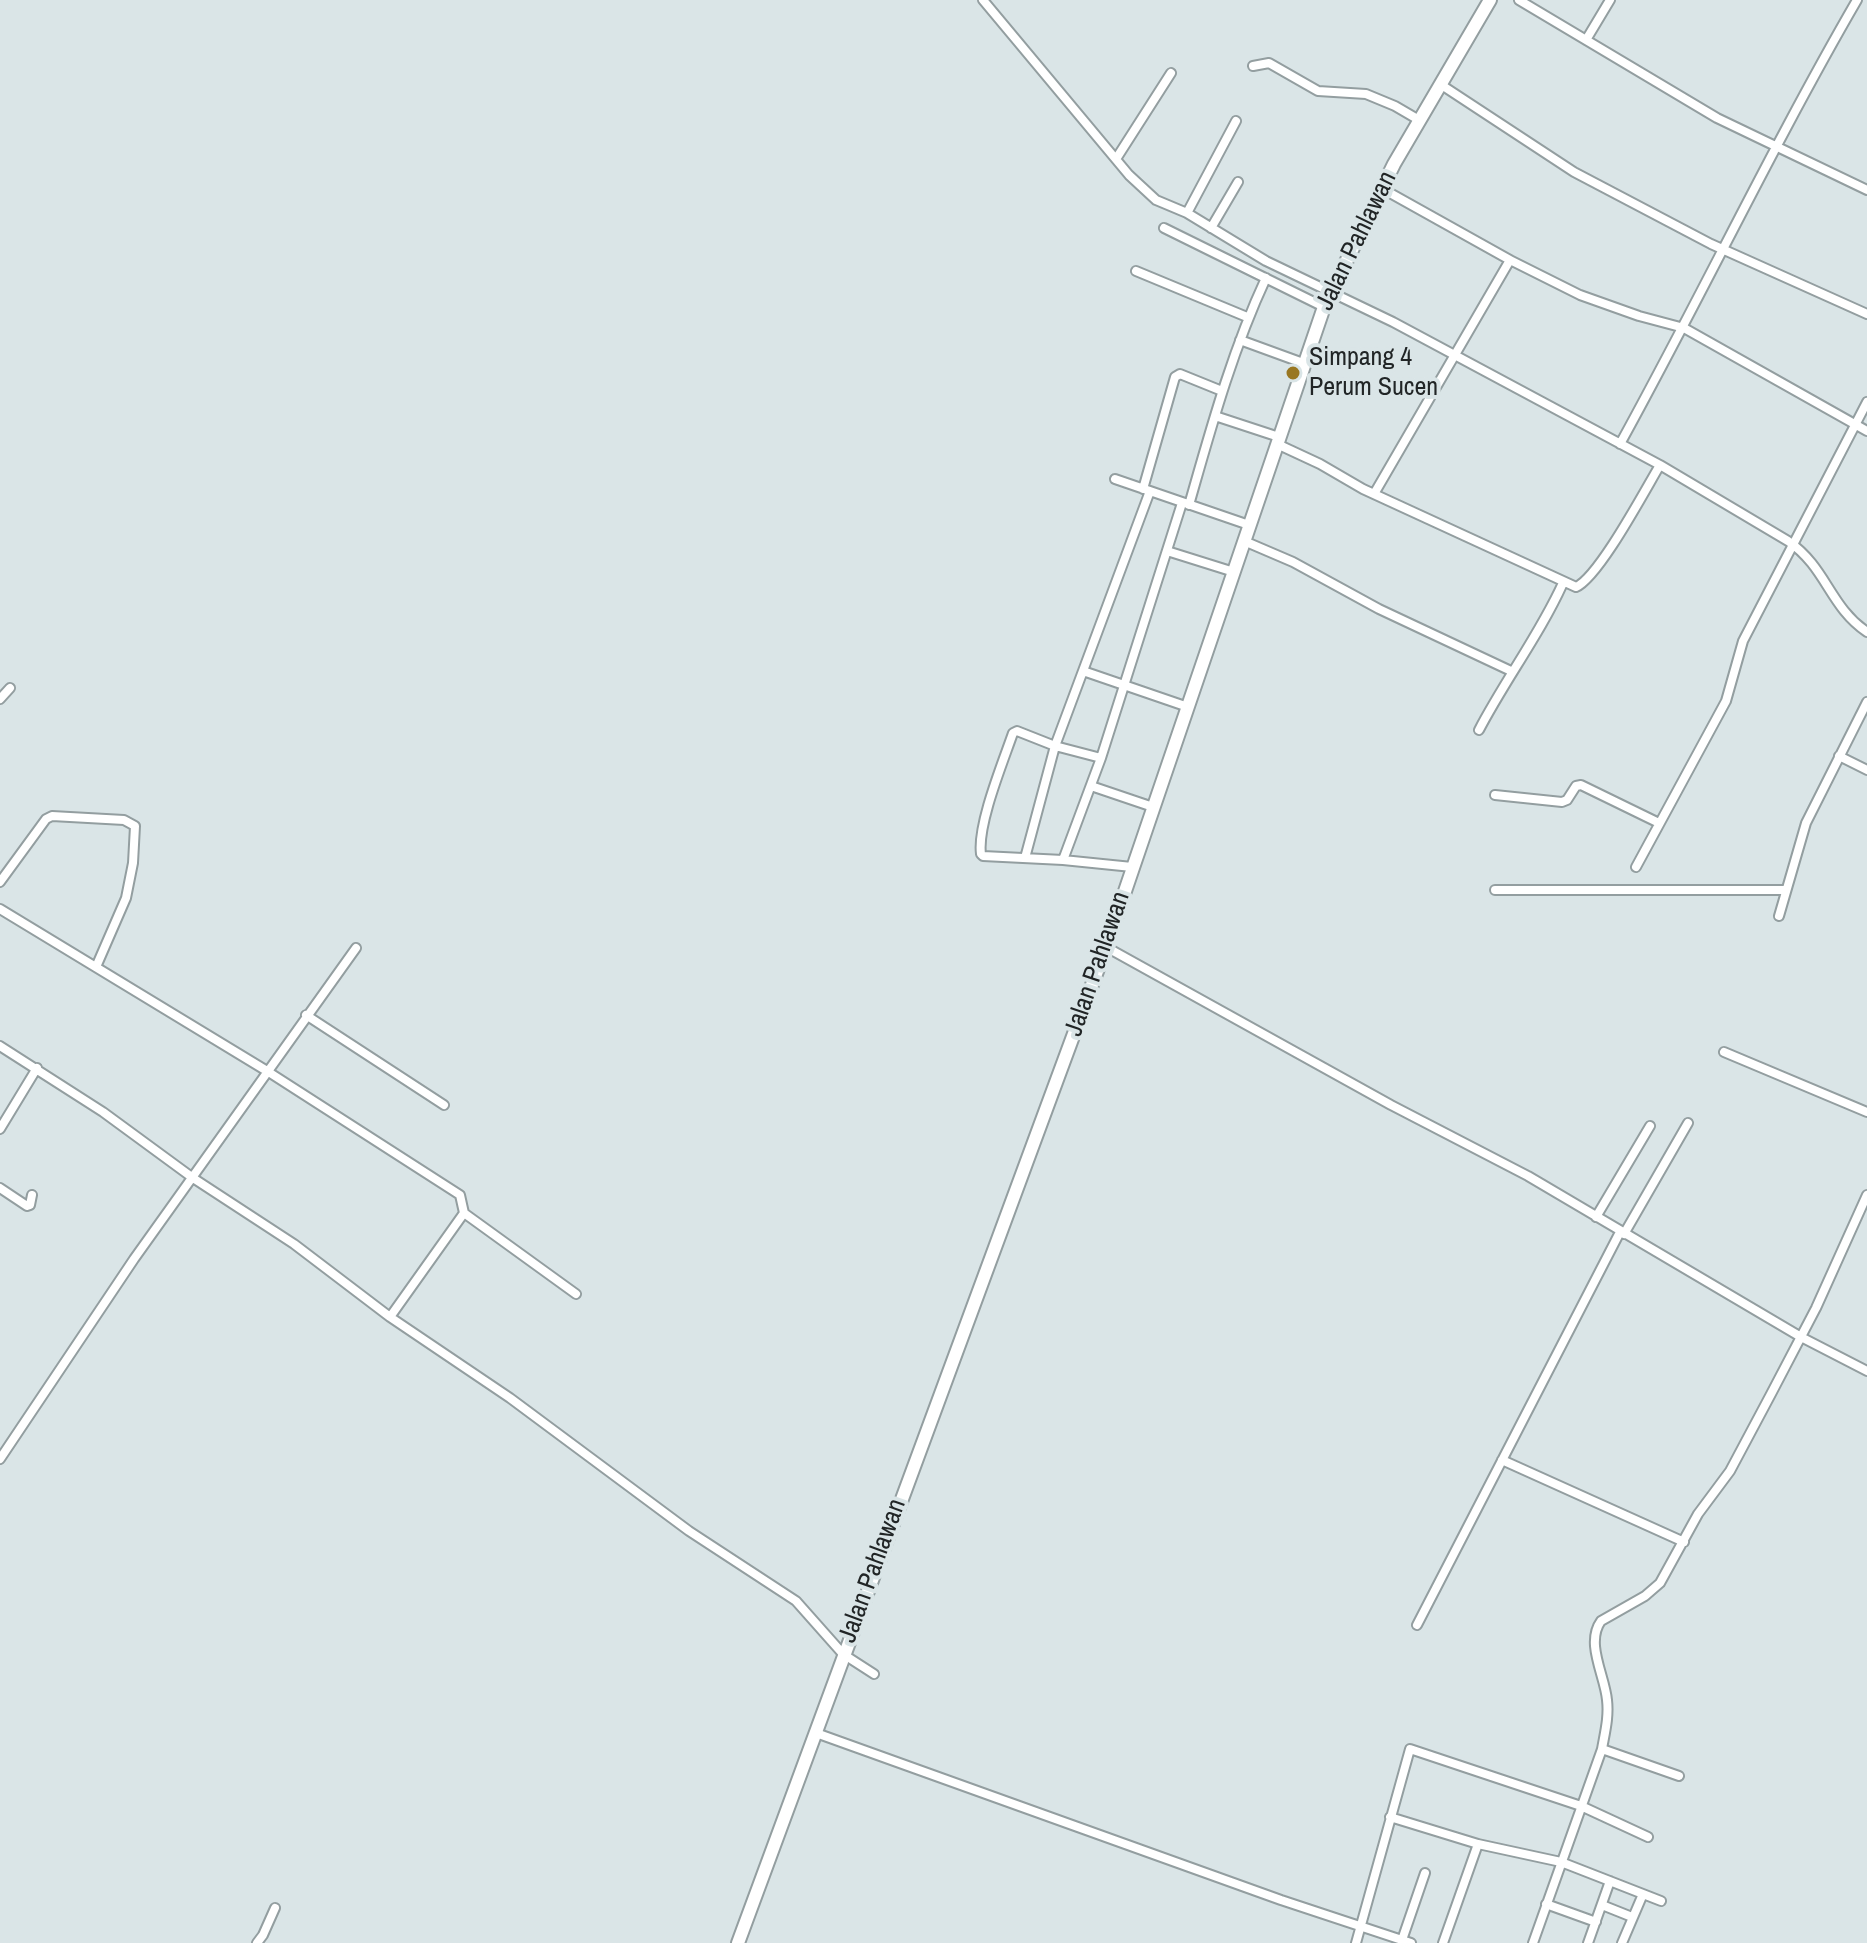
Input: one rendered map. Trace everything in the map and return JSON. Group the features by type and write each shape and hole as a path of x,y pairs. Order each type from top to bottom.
{"main road":[{"name":"Jalan Pahlawan","path":"738,1943 1106,947 1329,293 1381,188 1490,0"}],"street":[{"path":"983,0 1135,182 1156,200 1187,213 1266,261 1453,354 1660,465 1794,545 1806,553 1817,567 1842,610 1867,632"},
{"path":"1519,0 1717,118 1867,190"},
{"path":"1586,40 1610,0"},
{"path":"1620,444 1684,328 1775,147 1857,0"},
{"path":"1253,66 1269,63 1285,70 1306,87 1318,91 1366,94 1419,120"},
{"path":"1116,159 1171,73"},
{"path":"1440,84 1574,172 1723,250 1867,314"},
{"path":"1187,213 1236,121"},
{"path":"1211,228 1238,182"},
{"path":"1381,188 1510,260 1602,304 1684,328 1867,431"},
{"path":"1164,228 1324,307"},
{"path":"1374,494 1510,260"},
{"path":"1136,271 1247,317"},
{"path":"1063,860 1101,758 1167,551 1186,504 1247,317 1266,278"},
{"path":"1240,340 1303,363"},
{"path":"1025,858 1055,746 1146,490 1175,377 1180,374 1222,391"},
{"path":"1636,867 1726,701 1739,649 1867,402"},
{"path":"1215,416 1278,441 1374,494 1576,587 1600,562 1660,465"},
{"path":"1115,479 1249,525"},
{"path":"1244,541 1293,562 1379,609 1511,671"},
{"path":"1167,551 1234,572"},
{"path":"1479,730 1563,583"},
{"path":"1083,671 1188,707"},
{"path":"0,699 10,688"},
{"path":"1779,916 1806,823 1867,702"},
{"path":"1101,758 1014,731 989,810 980,844 981,854 1132,867"},
{"path":"1839,756 1867,770"},
{"path":"1495,795 1562,802 1567,800 1576,786 1581,785 1659,823"},
{"path":"1091,786 1153,807"},
{"path":"0,882 46,819 52,816 129,821 135,826 133,863 126,898 96,967"},
{"path":"1495,890 1785,890"},
{"path":"0,909 267,1071 460,1195 464,1213 576,1294"},
{"path":"1106,947 1391,1105 1528,1176 1801,1337 1867,1371"},
{"path":"0,1459 134,1259 356,948"},
{"path":"306,1015 444,1105"},
{"path":"0,1046 103,1112 193,1178 294,1244 390,1317 510,1398 730,1560 796,1601 843,1654 874,1674"},
{"path":"1724,1052 1867,1112"},
{"path":"0,1129 37,1068"},
{"path":"1417,1625 1622,1233 1688,1123"},
{"path":"1596,1217 1650,1126"},
{"path":"0,1188 27,1206 32,1195"},
{"path":"1533,1943 1602,1749 1608,1720 1607,1697 1595,1643 1597,1626 1660,1583 1698,1514 1730,1471 1801,1337 1867,1195"},
{"path":"390,1317 464,1213"},
{"path":"1502,1460 1684,1542"},
{"path":"816,1733 1267,1895 1408,1942 1425,1873"},
{"path":"1356,1943 1408,1753 1414,1748 1581,1806 1648,1837"},
{"path":"1602,1749 1679,1776"},
{"path":"1390,1817 1478,1844 1561,1862 1661,1901"},
{"path":"1443,1943 1478,1844"},
{"path":"1588,1943 1610,1881"},
{"path":"1622,1943 1643,1894"},
{"path":"1546,1904 1596,1922"},
{"path":"1602,1905 1632,1917"},
{"path":"257,1943 275,1908"}],"place":[{"name":"Simpang 4 Perum Sucen","path":"1293,373"}]}
